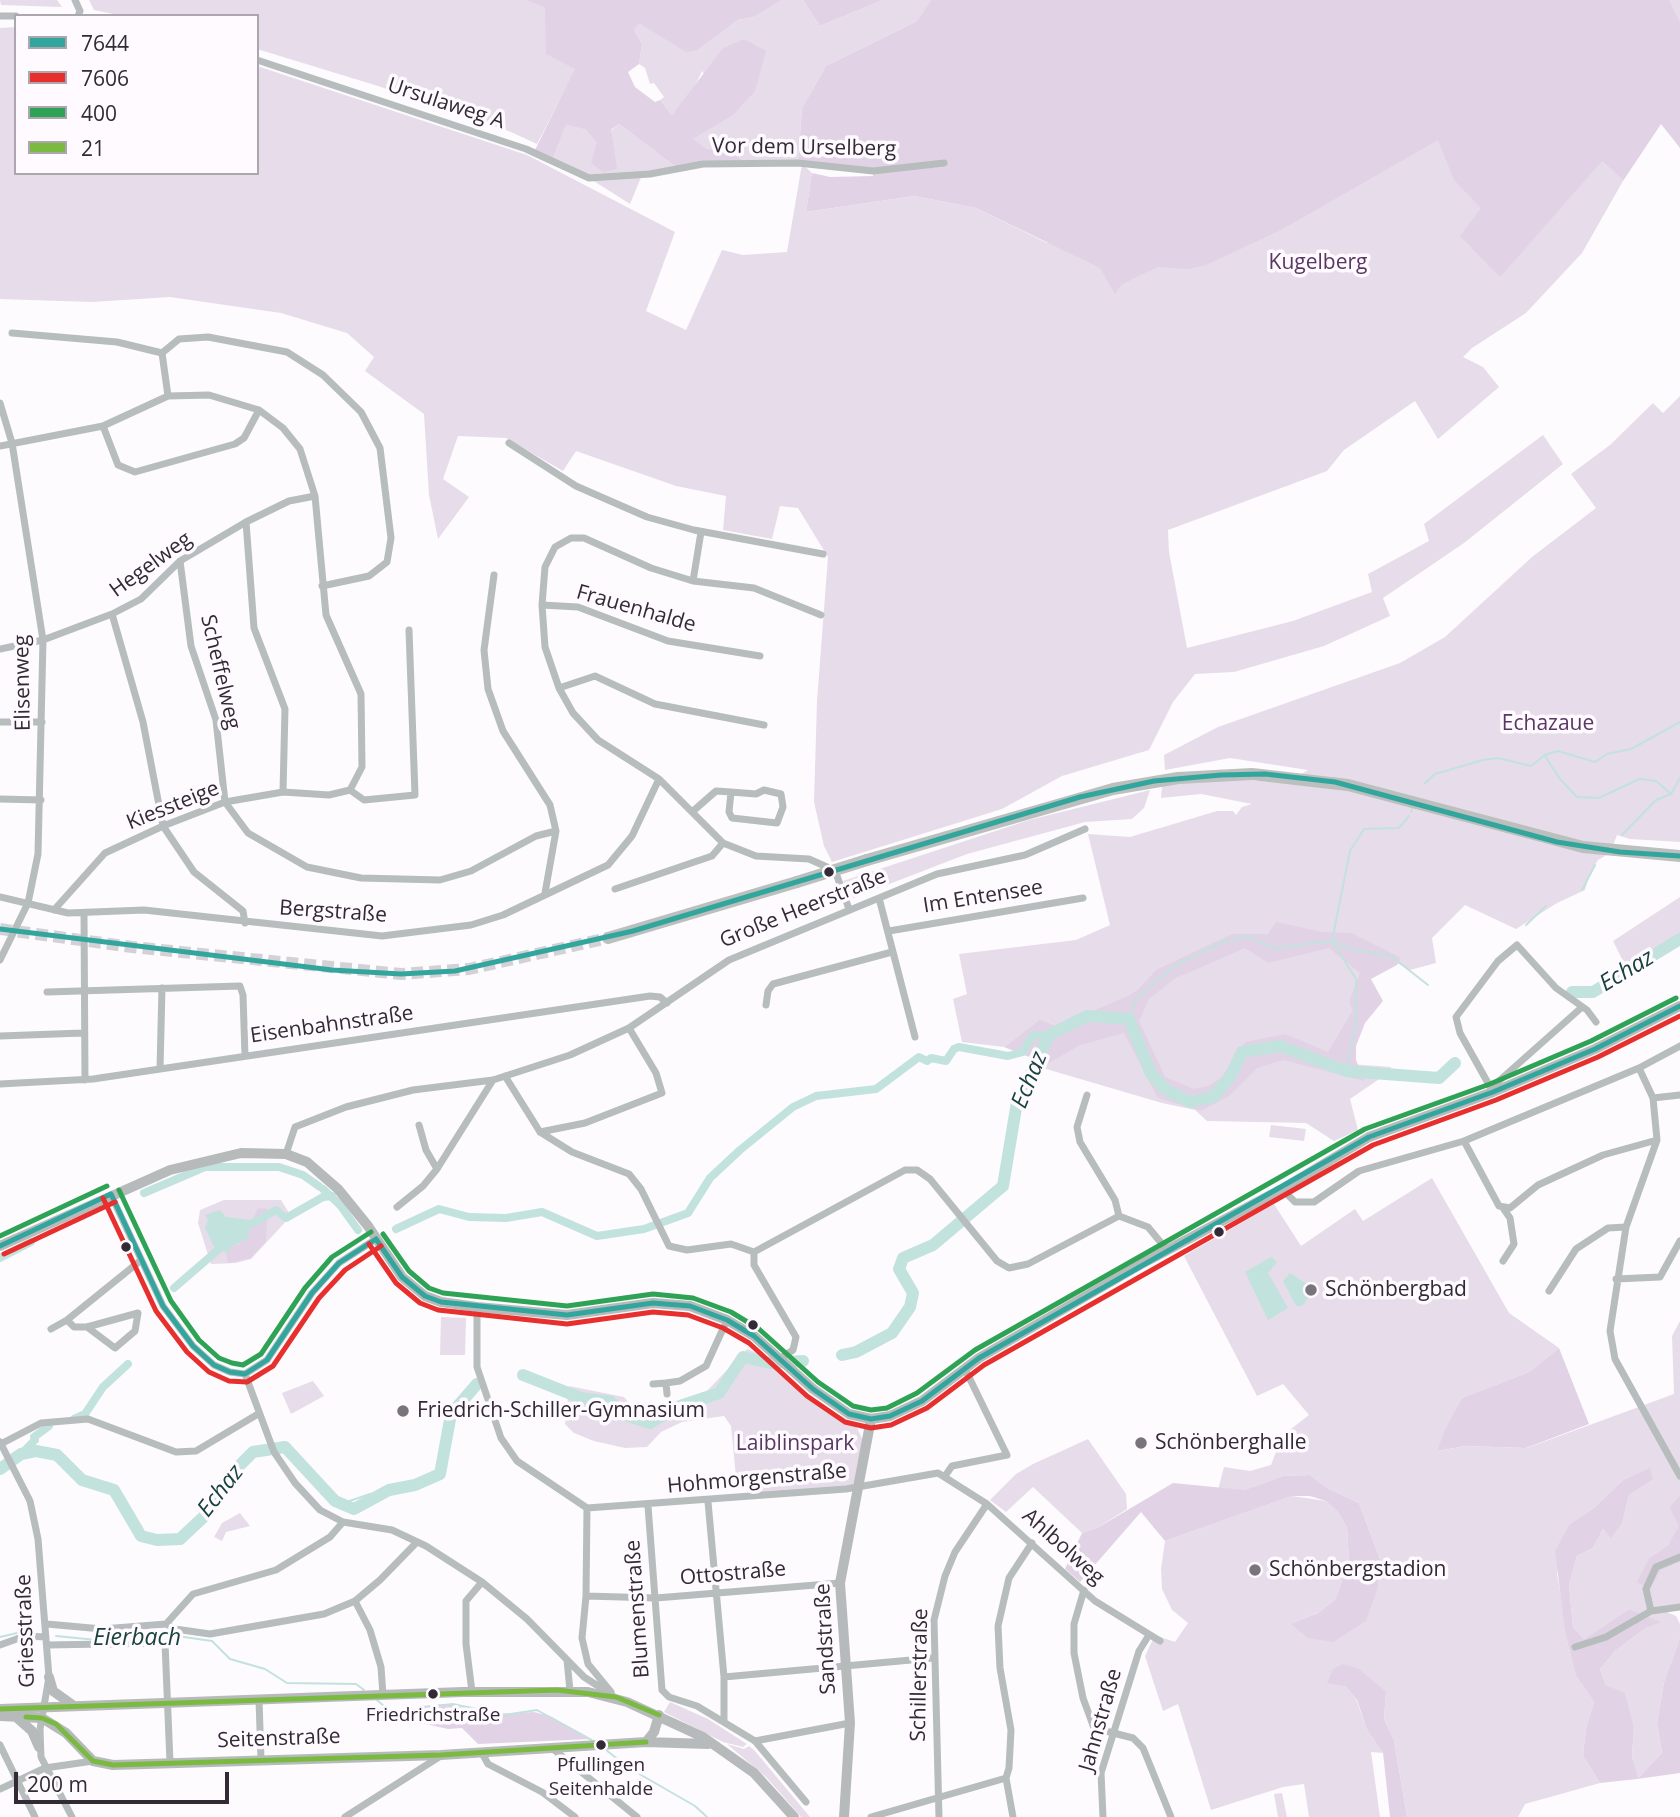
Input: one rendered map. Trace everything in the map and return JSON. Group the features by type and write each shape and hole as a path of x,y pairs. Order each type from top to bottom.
{"main road":[{"path":"608,937 1054,804 1136,784 1221,775 1289,776 1348,785 1583,847 1680,856"},
{"path":"0,1247 111,1194 206,1159 254,1152 286,1154 307,1162 338,1189 390,1262 415,1289 442,1302 583,1315 653,1303 678,1303 727,1320 778,1355 830,1403 849,1414 871,1419 910,1408 965,1368 1167,1250 1282,1189 1369,1137 1595,1049 1680,1006"},
{"name":"Sandstraße","path":"844,1817 850,1723 840,1583 871,1419"},
{"path":"49,1677 57,1696 76,1707"},
{"path":"0,1716 76,1707 472,1692 570,1691 616,1697 659,1715 718,1746 754,1773 794,1817"},
{"path":"0,1709 43,1713 93,1761"},
{"path":"646,1742 654,1732 659,1715"},
{"path":"15,1716 32,1731 39,1747"},
{"name":"Seitenstraße","path":"93,1761 113,1765 441,1755 646,1742 698,1742 718,1746"}],"street":[{"name":"Ursulaweg A","path":"259,61 526,149 589,178 622,177"},
{"name":"Vor dem Urselberg","path":"622,177 703,164 802,164 873,171 944,163"},
{"path":"12,332 117,342 162,353"},
{"path":"162,353 179,339 208,337 287,352 323,375 360,412 380,448 390,538 387,562 369,576 322,586"},
{"path":"162,353 168,396"},
{"path":"0,446 103,426 168,396 209,395 259,410 283,428 300,449 315,496 326,615 361,694 362,767 350,790"},
{"name":"Elisenweg","path":"0,403 12,443 43,640 38,855 28,903 0,960"},
{"path":"103,426 118,465 135,472 235,444 244,438 259,410"},
{"path":"509,443 566,480 647,517 701,532 822,554"},
{"path":"566,480 570,471"},
{"name":"Hegelweg","path":"0,649 43,640 112,614 141,599 180,561 246,522 289,501 315,496"},
{"path":"246,522 254,628 285,709 283,792"},
{"path":"693,581 701,532"},
{"path":"821,615 754,588 693,581 651,568 584,538 571,538 555,547 545,567 542,605 545,647 559,688 573,712 598,740 659,779 723,843 756,856 791,857 819,862 837,876 849,909"},
{"name":"Scheffelweg","path":"180,561 191,646 216,720 225,802"},
{"path":"494,575 484,650 488,689 503,731 550,805 556,831 545,893"},
{"name":"Frauenhalde","path":"542,605 578,607 668,641 760,656"},
{"path":"112,614 143,722 163,826 194,872 243,911 245,922"},
{"name":"Kiessteige","path":"54,910 105,853 163,826 225,802 283,792 329,794 350,790 364,800 415,795 409,629"},
{"path":"559,688 595,676 655,704 764,724"},
{"path":"0,722 42,722"},
{"name":"Bergstraße","path":"0,897 54,910 84,913 144,910 382,936 471,925 503,915 608,865 632,836 659,779"},
{"path":"692,812 716,791 731,792 756,794 764,790 781,794 783,807 777,823 732,818 729,813 731,792"},
{"path":"0,799 41,800"},
{"path":"225,802 248,833 307,867 361,878 440,880 471,871 536,836 556,831"},
{"name":"Große Heerstraße","path":"286,1154 295,1127 346,1107 413,1090 494,1080 570,1055 629,1028 723,962 937,874 1025,855 1085,829"},
{"path":"615,889 712,856 723,843"},
{"path":"879,898 915,1037"},
{"name":"Im Entensee","path":"889,931 1083,898"},
{"path":"84,913 85,1080"},
{"path":"1581,1008 1492,1090 1460,1033 1456,1017 1499,961 1517,944 1554,986 1581,1008 1596,1022"},
{"path":"765,1005 768,990 773,984 892,952"},
{"path":"47,992 237,985 243,990 244,1056"},
{"path":"160,1069 162,988"},
{"name":"Eisenbahnstraße","path":"0,1084 85,1080 650,996 660,997 667,1003"},
{"path":"540,1132 585,1123 662,1093 656,1073 629,1028"},
{"path":"0,1036 83,1033"},
{"path":"1282,1189 1288,1199 1307,1204 1359,1171 1464,1141 1639,1068 1680,1046"},
{"path":"1639,1068 1653,1098 1657,1140 1626,1227 1610,1331 1615,1359 1680,1476"},
{"path":"505,1076 540,1132 572,1152 629,1174 641,1189 669,1246 687,1250 731,1244 754,1252 905,1170 917,1170 930,1179 997,1261 1009,1268 1028,1264 1119,1216 1148,1227 1167,1250"},
{"path":"397,1207 424,1186 437,1169 494,1080"},
{"path":"1653,1098 1680,1095"},
{"path":"1087,1096 1077,1127 1080,1142 1115,1200 1119,1216"},
{"path":"419,1125 426,1150 437,1169"},
{"path":"1503,1208 1510,1209 1538,1185 1603,1155 1657,1140"},
{"path":"1464,1141 1510,1218 1514,1244 1503,1261"},
{"path":"111,1194 156,1294 174,1322 214,1365 245,1374 267,1360 312,1293 339,1263 376,1239"},
{"path":"1549,1291 1576,1249 1608,1228 1626,1227"},
{"path":"1616,1279 1660,1277 1680,1241"},
{"path":"754,1252 754,1265 796,1338 793,1350 778,1355"},
{"path":"51,1329 68,1320 140,1261"},
{"path":"477,1307 479,1376 501,1438 517,1461 587,1508 586,1597 582,1638 588,1664 616,1697"},
{"path":"68,1320 74,1327 87,1327 138,1313 135,1331 115,1348 87,1327"},
{"path":"653,1384 680,1381 706,1366 727,1320"},
{"name":"Hohmorgenstraße","path":"587,1508 708,1502 859,1487 932,1472 945,1476 952,1466 1007,1455 965,1368"},
{"path":"245,1374 274,1452 295,1483 320,1510 343,1522 392,1530 417,1542 482,1582 527,1619 583,1677 616,1697"},
{"path":"666,1383 667,1394"},
{"path":"1,1443 41,1423 88,1419 176,1452 195,1451 258,1414"},
{"name":"Griesstraße","path":"1,1443 30,1501 38,1539 49,1677 39,1747 45,1768 66,1800 72,1817"},
{"name":"Ahlbolweg","path":"945,1476 987,1504 1084,1590 1160,1641"},
{"path":"708,1502 717,1592 724,1722"},
{"name":"Schillerstraße","path":"939,1817 934,1620 945,1576 956,1552 987,1504"},
{"name":"Blumenstraße","path":"648,1506 662,1690 670,1698 697,1706 755,1741 806,1802"},
{"path":"166,1624 193,1594 276,1570 330,1537 343,1522"},
{"path":"0,1645 25,1636 166,1624 175,1629 210,1634 324,1614 355,1601 417,1542"},
{"path":"1013,1817 1006,1778 1011,1730 1000,1668 998,1626 1009,1578 1032,1543"},
{"path":"1651,1611 1646,1589 1656,1567 1680,1557"},
{"path":"472,1692 466,1644 466,1601 482,1582"},
{"name":"Ottostraße","path":"586,1597 656,1598 840,1583"},
{"path":"1084,1590 1074,1624 1074,1653 1083,1698 1094,1728 1133,1738 1143,1748 1171,1817"},
{"path":"355,1601 370,1630 380,1667 383,1695"},
{"path":"1575,1647 1606,1637 1651,1611 1680,1608"},
{"path":"46,1635 165,1643 170,1762"},
{"name":"Jahnstraße","path":"1103,1817 1101,1773 1139,1651 1149,1635"},
{"path":"723,1677 933,1658"},
{"path":"567,1659 570,1691"},
{"path":"259,1700 261,1759"},
{"path":"755,1741 850,1723"},
{"path":"0,1745 35,1817"},
{"path":"553,1749 637,1817"},
{"path":"482,1753 488,1764 542,1792 575,1817"},
{"path":"345,1817 441,1755"},
{"name":"Seitenstraße","path":"0,1789 45,1768 93,1761"},
{"path":"872,1817 1006,1778"}],"green space":[{"path":"0,0 57,0 62,7 1,5"},
{"path":"89,0 525,0 545,6 576,69 537,144 511,132 378,86 259,50 259,14 113,14 94,10"},
{"path":"782,0 803,0 820,26 883,0 931,0 917,21 826,66 802,108 798,162 747,164 737,156 706,148 692,139 732,116 702,71 694,88 672,115 660,100 664,97 654,83 650,84 645,68 639,64 642,44 634,30 638,22 698,50 738,20 754,17"},
{"name":"Kugelberg","path":"1623,0 1680,0 1680,94 1603,162 1623,181 1582,253 1526,313 1472,348 1463,357 1483,367 1499,387 1438,439 1415,401 1344,450 1327,471 1168,530 1169,552 1187,648 1293,621 1372,592 1368,574 1429,541 1424,524 1543,435 1563,464 1464,543 1383,598 1390,616 1324,646 1234,672 1195,674 1173,702 1149,750 1062,776 1002,809 832,862 824,846 814,802 817,701 828,557 798,508 780,506 772,539 723,530 726,496 676,486 576,451 563,471 506,438 458,436 443,479 469,497 438,539 429,495 424,414 365,371 374,357 347,333 281,313 170,297 92,302 0,299 0,28 14,27 14,175 259,175 259,67 527,155 675,232 646,311 686,330 722,250 743,255 787,252 802,164 812,173 806,212 914,196 976,208 1047,243"},
{"path":"565,123 586,130 598,142 619,124 676,167 642,175 630,204 589,178 551,162"},
{"name":"Echazaue","path":"1680,396 1680,842 1630,839 1617,835 1610,853 1598,860 1590,873 1585,890 1557,903 1516,929 1465,905 1432,938 1436,963 1410,970 1397,963 1368,969 1350,1064 1391,1067 1391,1071 1350,1099 1358,1130 1334,1141 1306,1123 1207,1121 1195,1110 1036,1066 1069,1042 1057,1026 1040,1019 1004,1047 962,1042 953,999 967,994 959,954 1076,940 1110,925 1088,834 1130,837 1217,811 1233,811 1236,815 1242,807 1252,804 1201,794 1161,798 1162,786 1219,778 1287,783 1308,770 1230,758 1165,770 1164,755 1218,727 1400,663 1445,637 1532,557 1596,508 1571,474 1610,445 1653,403 1663,413"},
{"path":"1150,790 1144,808 1132,819 1085,822 967,854 853,898 843,881 1029,820"},
{"path":"1680,897 1680,935 1627,969 1613,941"},
{"path":"1271,1125 1306,1129 1304,1141 1269,1137"},
{"path":"1432,1178 1509,1313 1559,1348 1529,1372 1462,1398 1438,1451 1466,1446 1527,1448 1674,1394 1672,1336 1680,1321 1680,1495 1669,1507 1680,1526 1668,1545 1650,1557 1660,1571 1680,1562 1680,1604 1655,1607 1676,1616 1680,1624 1680,1638 1664,1682 1657,1723 1662,1753 1637,1779 1632,1757 1634,1726 1625,1694 1606,1685 1600,1669 1615,1651 1646,1628 1659,1622 1629,1609 1584,1639 1573,1627 1569,1585 1577,1556 1593,1548 1603,1529 1611,1537 1622,1524 1629,1495 1653,1480 1622,1481 1595,1507 1570,1524 1557,1574 1566,1637 1576,1676 1594,1702 1586,1728 1583,1756 1600,1783 1525,1804 1518,1817 1407,1817 1394,1740 1384,1719 1386,1692 1345,1686 1356,1699 1367,1730 1383,1753 1371,1752 1380,1817 1309,1817 1304,1784 1283,1787 1211,1810 1178,1704 1163,1711 1145,1656 1155,1635 1175,1642 1188,1623 1172,1610 1162,1589 1161,1569 1165,1541 1292,1496 1326,1501 1338,1512 1347,1528 1349,1562 1335,1600 1319,1612 1378,1587 1381,1562 1359,1503 1327,1488 1310,1475 1283,1476 1244,1490 1218,1490 1224,1467 1250,1471 1271,1465 1282,1436 1309,1415 1283,1384 1257,1396 1184,1256 1274,1204 1301,1246 1355,1209 1363,1221"},
{"path":"224,1200 281,1200 291,1216 251,1259 236,1263 211,1264 198,1223 200,1210"},
{"path":"441,1317 466,1318 465,1355 440,1355"},
{"name":"Laiblinspark","path":"747,1349 764,1356 816,1402 855,1424 864,1442 856,1486 760,1494 758,1473 736,1477 731,1426 724,1416 682,1422 661,1432 647,1447 625,1448 594,1441 574,1433 565,1424 569,1386 624,1397 636,1411 661,1408 705,1393"},
{"path":"313,1381 324,1396 291,1414 282,1393"},
{"path":"1088,1439 1126,1494 1127,1509 1099,1527 1082,1533 1033,1487 1006,1512 990,1500 1016,1474"},
{"path":"240,1513 250,1526 226,1532 222,1541 214,1537 222,1523"},
{"path":"670,1702 708,1719 747,1744 743,1747 723,1742 664,1712"},
{"path":"727,1744 744,1749 749,1746 755,1751 810,1817 801,1817 767,1778"},
{"path":"1282,1793 1287,1817 1278,1817 1274,1794"}],"shaded area":[{"path":"525,0 782,0 754,17 738,20 698,50 686,52 639,23 634,30 642,44 639,64 628,72 635,87 655,102 660,100 672,115 723,48 744,39 766,51 755,91 732,116 693,139 706,148 737,156 749,165 676,167 619,124 611,130 617,169 603,172 591,163 597,142 586,130 566,124 551,162 534,152 575,69 546,54 545,7"},
{"path":"803,0 883,0 820,26"},
{"path":"931,0 1669,0 1680,23 1680,148 1661,124 1623,181 1602,161 1500,277 1460,236 1481,208 1454,180 1438,140 1281,230 1206,265 1188,269 1159,267 1121,285 1115,294 1100,268 976,208 914,196 806,212 812,173 830,177 873,176 873,172 798,163 802,108 826,66 917,21"},
{"path":"1276,922 1323,932 1351,933 1401,958 1397,965 1371,979 1383,1001 1365,1023 1356,1046 1356,1060 1365,1081 1283,1060 1257,1068 1229,1096 1201,1111 1158,1098 1124,1033 1080,1045 1047,1064 1004,1047 1040,1019 1057,1026 1126,997 1138,990 1156,970 1233,934 1268,934","holes":["1245,948 1268,963 1329,948 1360,973 1349,1002 1353,1010 1328,1052 1285,1034 1245,1042 1221,1078 1208,1086 1194,1089 1165,1077 1139,1021 1149,999 1174,979"]},
{"path":"258,1208 268,1209 266,1241 251,1258 228,1263 226,1253 232,1246 240,1244"},
{"path":"220,1210 226,1217 250,1220 248,1239 232,1246 226,1253 214,1247 205,1228 208,1220 205,1215"},
{"path":"1271,1257 1277,1262 1268,1273 1288,1308 1268,1320 1245,1272"},
{"path":"1290,1273 1314,1289 1302,1306 1296,1306 1283,1281"},
{"path":"1559,1348 1589,1424 1526,1448 1466,1446 1437,1451 1462,1398 1529,1372"},
{"path":"1650,1468 1653,1480 1629,1495 1622,1524 1611,1538 1603,1529 1593,1548 1577,1556 1569,1585 1573,1627 1584,1639 1629,1609 1661,1622 1646,1628 1615,1651 1600,1669 1606,1685 1625,1693 1634,1726 1632,1757 1638,1778 1662,1753 1657,1723 1664,1682 1680,1638 1680,1773 1600,1783 1583,1756 1586,1728 1594,1702 1576,1676 1566,1637 1555,1551 1570,1524 1595,1507 1622,1481"},
{"path":"1310,1475 1327,1488 1359,1503 1381,1562 1378,1587 1366,1621 1333,1642 1308,1638 1291,1624 1318,1613 1335,1600 1349,1562 1347,1528 1338,1512 1326,1501 1310,1496 1292,1496 1165,1541 1141,1512 1080,1582 1065,1569 1082,1533 1099,1527 1173,1483 1244,1490 1283,1476"},
{"path":"1680,1495 1680,1562 1660,1571 1650,1589 1637,1582 1650,1557 1668,1545 1679,1526 1669,1507"},
{"path":"1343,1664 1359,1669 1386,1692 1384,1719 1394,1740 1407,1817 1390,1817 1383,1753 1367,1730 1357,1700 1345,1686 1327,1683 1333,1669"},
{"path":"446,1704 473,1707 492,1714 534,1712 550,1716 592,1739 478,1744 462,1728 448,1729 421,1723 420,1706"}],"waterway":[{"path":"1424,784 1435,774 1498,758 1531,766 1545,755 1558,751 1595,762 1607,754 1631,749 1680,722"},
{"path":"1545,756 1560,779 1577,797 1599,798 1639,779 1656,781 1671,794"},
{"path":"1622,835 1656,800 1671,794 1680,778"},
{"path":"1411,812 1413,806"},
{"path":"1409,816 1399,828 1364,829 1350,851 1332,941 1355,950 1391,956 1428,985"},
{"path":"1582,890 1595,865"},
{"path":"1526,925 1546,906"},
{"path":"1129,1019 1136,999 1174,966 1225,941 1249,937 1273,948 1332,941 1356,979 1356,1023 1346,1071"},
{"name":"Echaz","path":"1572,992 1593,992 1680,939"},
{"name":"Echaz","path":"842,1355 856,1352 892,1333 910,1307 913,1293 899,1269 903,1258 933,1245 1003,1186 1017,1102 1049,1035 1087,1016 1129,1019 1151,1074 1165,1089 1190,1102 1213,1097 1230,1077 1242,1052 1280,1046 1346,1071 1439,1078 1455,1063"},
{"path":"396,1229 439,1209 469,1217 506,1218 542,1212 597,1236 644,1229 688,1213 710,1178 793,1107 816,1096 876,1089 919,1057 927,1061 931,1058 946,1061 954,1049 959,1047 1008,1056 1023,1052 1033,1035 1049,1035"},
{"path":"144,1193 205,1167 279,1167 303,1175 320,1187"},
{"path":"323,1189 340,1205 358,1230"},
{"path":"241,1230 276,1210 286,1218 323,1197 332,1196"},
{"path":"0,1258 31,1242"},
{"path":"174,1288 226,1243"},
{"name":"Echaz","path":"523,1375 581,1398 611,1402 622,1414 650,1423 677,1407 719,1393 743,1357 770,1363 803,1361"},
{"path":"74,1419 85,1414 103,1387 128,1364"},
{"name":"Echaz","path":"0,1469 21,1454 36,1451 57,1455 82,1480 114,1490 141,1536 157,1540 180,1539 211,1510 228,1477 253,1452 285,1447 335,1501 354,1509 389,1490 415,1485 440,1474 451,1414 477,1384"},
{"path":"21,1454 35,1440 34,1437 49,1426"},
{"path":"341,1504 370,1494 378,1496"},
{"name":"Eierbach","path":"0,1637 30,1630"},
{"name":"Eierbach","path":"56,1636 107,1641 163,1634 212,1641 230,1659 265,1669 287,1683 356,1684 364,1690"},
{"name":"Eierbach","path":"377,1700 393,1714 403,1715 434,1706 453,1704 504,1715 537,1710 593,1741"},
{"name":"Eierbach","path":"606,1750 629,1768 695,1806 707,1817"}],"tunnel":[{"path":"0,929 132,947 401,974 469,969 608,938"}],"transit line":[{"name":"7644","path":"0,929 332,970 401,974 455,971 633,931 1080,797 1154,781 1221,775 1265,774 1335,782 1557,842 1620,852 1680,856"},
{"name":"400","path":"383,1234 409,1271 429,1288 443,1293 567,1306 653,1294 693,1298 731,1312 759,1329 818,1382 853,1406 871,1410 887,1408 917,1393 975,1350 1365,1129 1490,1084 1591,1041 1676,998"},
{"name":"7644","path":"376,1239 402,1277 425,1296 441,1302 567,1315 653,1303 690,1306 727,1320 754,1336 813,1389 849,1414 871,1419 890,1416 922,1401 979,1358 1369,1137 1493,1092 1595,1049 1680,1006"},
{"name":"7606","path":"369,1244 396,1283 420,1303 438,1310 567,1324 653,1312 688,1315 723,1328 749,1343 807,1396 845,1422 871,1428 891,1425 927,1408 984,1365 1373,1145 1496,1100 1598,1057 1680,1016"},
{"name":"400","path":"0,1236 107,1186"},
{"name":"400","path":"119,1190 171,1301 199,1340 219,1358 243,1365 261,1354 305,1288 332,1257 371,1232"},
{"name":"7644","path":"111,1194 163,1306 193,1346 214,1365 230,1372 245,1374 267,1360 312,1293 339,1263 376,1239"},
{"name":"7644","path":"0,1246 111,1194"},
{"name":"7606","path":"103,1198 156,1311 187,1352 209,1372 229,1381 247,1382 273,1366 319,1298 345,1270 381,1246"},
{"name":"7606","path":"4,1254 115,1202"},
{"name":"21","path":"0,1709 557,1690 616,1697 659,1715"},
{"name":"21","path":"26,1717 42,1718 56,1724 93,1761 113,1765 441,1755 646,1742"}],"place":[{"name":"Schönbergbad","path":"1311,1290"},
{"name":"Friedrich-Schiller-Gymnasium","path":"403,1411"},
{"name":"Schönberghalle","path":"1141,1443"},
{"name":"Schönbergstadion","path":"1255,1570"},
{"name":"Friedrichstraße","path":"433,1694"},
{"name":"Pfullingen Seitenhalde","path":"601,1745"}]}
